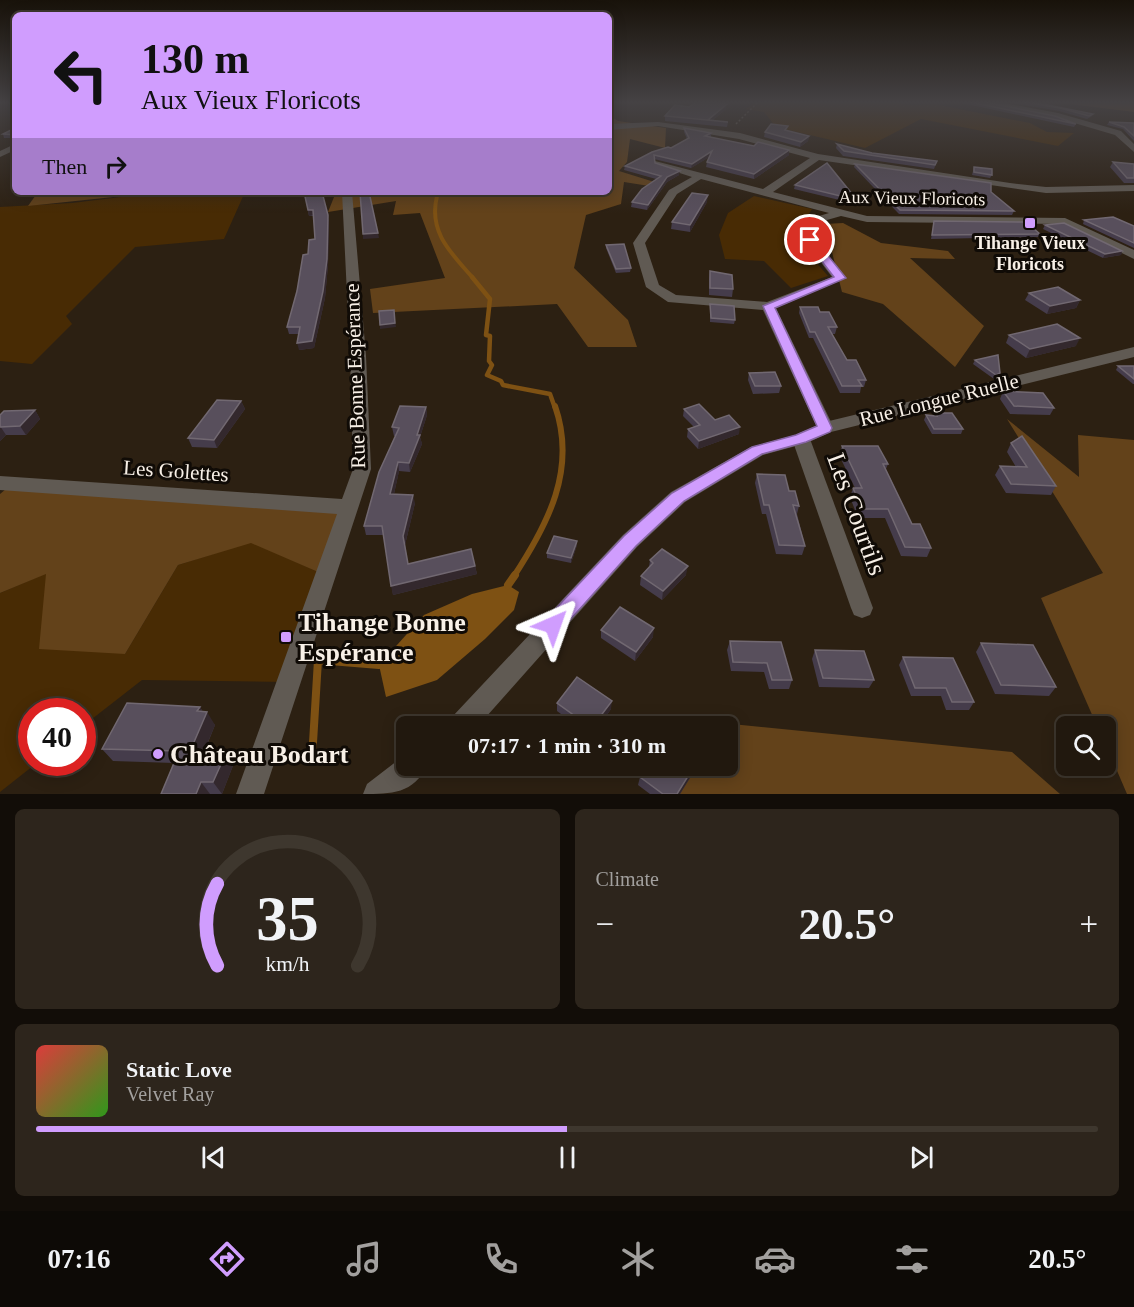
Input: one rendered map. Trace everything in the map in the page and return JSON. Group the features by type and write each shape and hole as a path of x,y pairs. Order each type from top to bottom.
{"street":[{"path":"747,139 817,157 1046,190 1134,188"},
{"path":"765,192 817,157"},
{"path":"658,163 838,213"},
{"path":"700,176 673,192 639,243 652,286 673,298 768,306 825,428"},
{"name":"Rue Bonne Espérance","path":"250,794 362,469 358,356 346,195"},
{"name":"Aux Vieux Floricots","path":"768,306 840,278 810,240 823,219 838,213 867,219 1065,221 1134,255"},
{"name":"Rue Longue Ruelle","path":"470,716 630,541 678,497 757,451 801,439 825,428 1134,352"},
{"name":"Les Courtils","path":"801,439 862,608"},
{"name":"Les Golettes","path":"4,487 348,507"},
{"path":"377,794 399,776"}],"shaded area":[{"path":"612,139 630,139 627,162 619,171 664,185 662,188 624,182 621,204 586,215 574,268 628,320 637,347 588,347 557,304 373,313 370,289 445,278 420,213 393,215 396,201 328,212 335,195 612,195"},
{"path":"630,139 665,139 665,148"},
{"path":"827,139 882,139 865,148"},
{"path":"1023,139 1067,139 1058,146"},
{"path":"36,195 132,195 28,206"},
{"path":"137,195 244,195 224,239 135,247 66,316 72,324 32,364 0,361 0,207 72,203"},
{"path":"754,196 812,209 794,237 828,276 791,288 764,261 725,259 719,235 728,213"},
{"path":"843,223 881,243 948,251 955,259 910,258 984,326 955,367 883,304 842,292 825,224"},
{"path":"1007,419 1079,477 1078,435 1134,440 1134,794 1127,794 1116,768 1116,716 1093,716 1041,598 1103,573"},
{"path":"12,484 348,507 325,575 251,543 178,565 125,654 39,649 46,574 0,593 0,494"},
{"path":"251,542 325,575 289,682 142,680 96,716 96,698 18,698 18,776 20,776 0,792 0,593 47,573 125,654 178,565"},
{"path":"508,585 519,592 514,610 485,639 437,680 386,697 379,665 424,615 472,594"},
{"path":"738,725 1012,752 1060,794 654,794 649,776 738,776"}],"building":[{"path":"687,139 720,139 754,146 758,142 789,150 754,174 707,162 712,151 692,164 654,155 655,163 680,171 667,177 648,205 632,202 642,189 661,176 625,166 652,152 671,148"},
{"path":"837,144 872,153 937,161 935,165 844,151"},
{"path":"1113,162 1134,164 1134,178 1127,178"},
{"path":"827,163 857,200 795,185"},
{"path":"855,164 991,183 991,192 1014,211 900,210"},
{"path":"974,167 992,169 992,175 974,172"},
{"path":"692,193 708,195 690,225 672,222"},
{"path":"305,195 323,195 328,215 327,259 323,291 312,341 297,343 300,327 287,327 297,291 303,255 308,254 309,240 315,239 313,210 308,210"},
{"path":"360,195 370,195 378,233 363,234"},
{"path":"1113,217 1134,226 1134,243 1084,220"},
{"path":"934,221 1026,222 1040,234 932,235"},
{"path":"1064,223 1122,251 1105,254 1045,225"},
{"path":"624,244 631,268 616,269 606,245"},
{"path":"710,271 732,275 733,289 710,288"},
{"path":"1058,287 1080,300 1050,306 1029,293"},
{"path":"710,304 734,306 735,320 711,318"},
{"path":"800,307 818,307 820,312 829,312 837,327 828,327 847,360 856,360 866,380 858,380 862,386 842,386 815,332 810,332"},
{"path":"394,310 395,323 380,325 379,311"},
{"path":"1057,324 1080,338 1030,349 1009,335"},
{"path":"998,355 1000,373 996,375 975,360"},
{"path":"1118,366 1134,366 1134,379"},
{"path":"775,372 781,386 755,386 749,373"},
{"path":"1003,391 1043,393 1054,408 1014,406"},
{"path":"217,400 241,401 214,440 188,438"},
{"path":"699,404 715,420 729,415 740,427 699,441 688,429 700,425 684,409"},
{"path":"400,406 426,407 417,435 420,435 409,463 398,462 390,494 413,495 403,536 408,564 471,549 475,566 391,586 382,526 364,526 379,472 399,428 392,427"},
{"path":"35,410 20,426 0,427 0,415 4,411"},
{"path":"935,413 952,413 963,429 934,429 926,415 937,416"},
{"path":"1022,436 1056,486 1011,484 1000,466 1027,467 1011,443"},
{"path":"842,446 878,446 888,464 883,464 912,524 920,524 931,548 905,547 888,509 862,509 853,488 862,488"},
{"path":"757,474 785,475 789,491 795,491 799,506 793,505 805,546 779,545 769,505 764,505"},
{"path":"554,536 577,541 571,558 547,553"},
{"path":"662,549 688,566 663,591 641,576 653,563 650,560"},
{"path":"620,607 654,628 636,652 601,630"},
{"path":"730,641 781,642 792,680 772,680 767,663 733,662"},
{"path":"981,643 1033,645 1056,687 1001,685"},
{"path":"815,650 864,651 874,680 823,678"},
{"path":"903,657 953,658 974,702 952,702 946,688 915,688"},
{"path":"577,677 612,701 601,716 575,716 557,703"},
{"name":"Château Bodart","path":"127,703 200,707 197,711 207,712 191,749 227,751 213,782 201,782 196,794 161,794 179,751 102,749"},
{"path":"688,776 677,794 663,794 640,777"}],"waterway":[{"path":"440,195 437,196 435,209 443,241 473,278"},
{"path":"472,277 490,299 486,335 490,336 489,361 492,365 487,375 501,381 503,385 550,394 555,408"},
{"path":"514,576 538,536 556,495 563,452 561,429 555,406"},
{"path":"508,585 515,575"},
{"path":"312,759 318,660 379,665"}],"place":[{"name":"Tihange Vieux Floricots","path":"1030,223"},
{"name":"Tihange Bonne Espérance","path":"286,637"},
{"name":"Château Bodart","path":"158,754"}],"route":[{"path":"553,625 630,541 678,497 757,451 801,439 825,428 768,306 840,278 810,240"}]}
